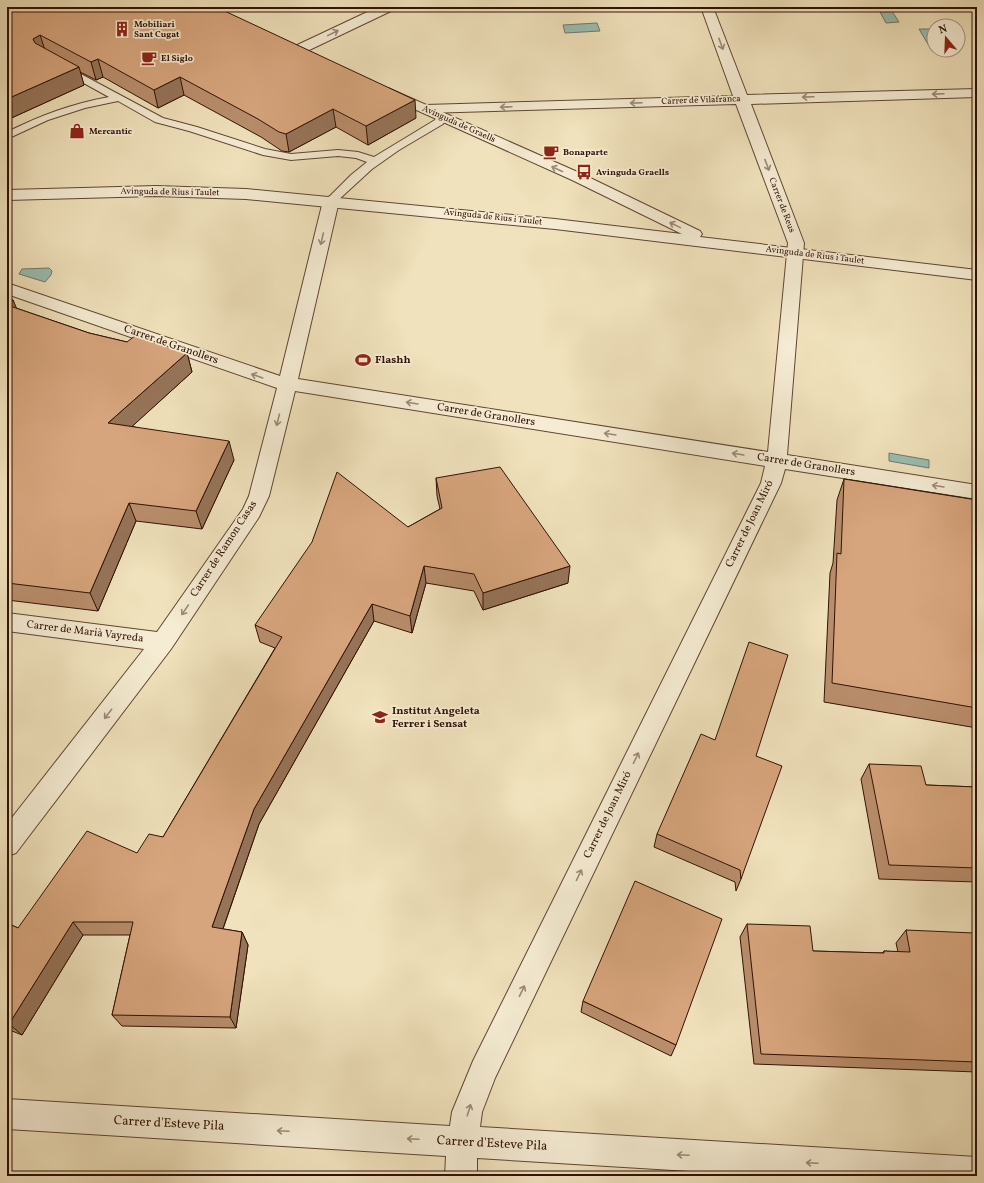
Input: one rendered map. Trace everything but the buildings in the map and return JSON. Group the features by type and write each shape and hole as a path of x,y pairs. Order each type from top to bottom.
{"street":[{"path":"298,50 388,7"},
{"name":"Carrer de Reus","path":"707,7 796,243 777,460"},
{"path":"284,43 312,57"},
{"name":"Avinguda de Graells","path":"376,86 426,110 577,177 710,242"},
{"name":"Carrer de Vilafranca","path":"426,110 742,99 977,93"},
{"name":"Avinguda de Rius i Taulet","path":"7,195 199,190 331,201 555,224 977,275"},
{"name":"Carrer de Ramon Casas","path":"7,844 163,642 252,512 259,496 288,384 331,201"},
{"name":"Carrer de Granollers","path":"7,288 274,381 288,384 977,492"},
{"name":"Carrer de Joan Miró","path":"460,1176 462,1142 467,1112 483,1071 771,483 777,460"},
{"name":"Carrer de Marià Vayreda","path":"7,622 163,642"},
{"name":"Carrer d'Esteve Pila","path":"7,1114 977,1173"}],"lane":[{"path":"52,61 159,120 193,129 263,152 291,157 338,153 358,155 375,162"},
{"path":"7,136 44,118 83,104 120,98"},
{"path":"331,201 342,188 375,162 438,122 442,117"}],"water":[{"path":"885,10 892,11 899,22 886,23 880,12"},
{"path":"597,23 600,31 565,33 563,25"},
{"path":"919,29 926,29 926,41"},
{"path":"49,268 52,271 51,275 45,282 19,274 22,269"},
{"path":"889,453 929,460 929,468 889,461"}],"place":[{"name":"Mobiliari Sant Cugat","path":"122,29"},
{"name":"El Siglo","path":"149,58"},
{"name":"Mercantic","path":"77,131"},
{"name":"Bonaparte","path":"551,152"},
{"name":"Avinguda Graells","path":"584,172"},
{"name":"Flashh","path":"363,360"},
{"name":"Institut Angeleta Ferrer i Sensat","path":"380,717"}]}
